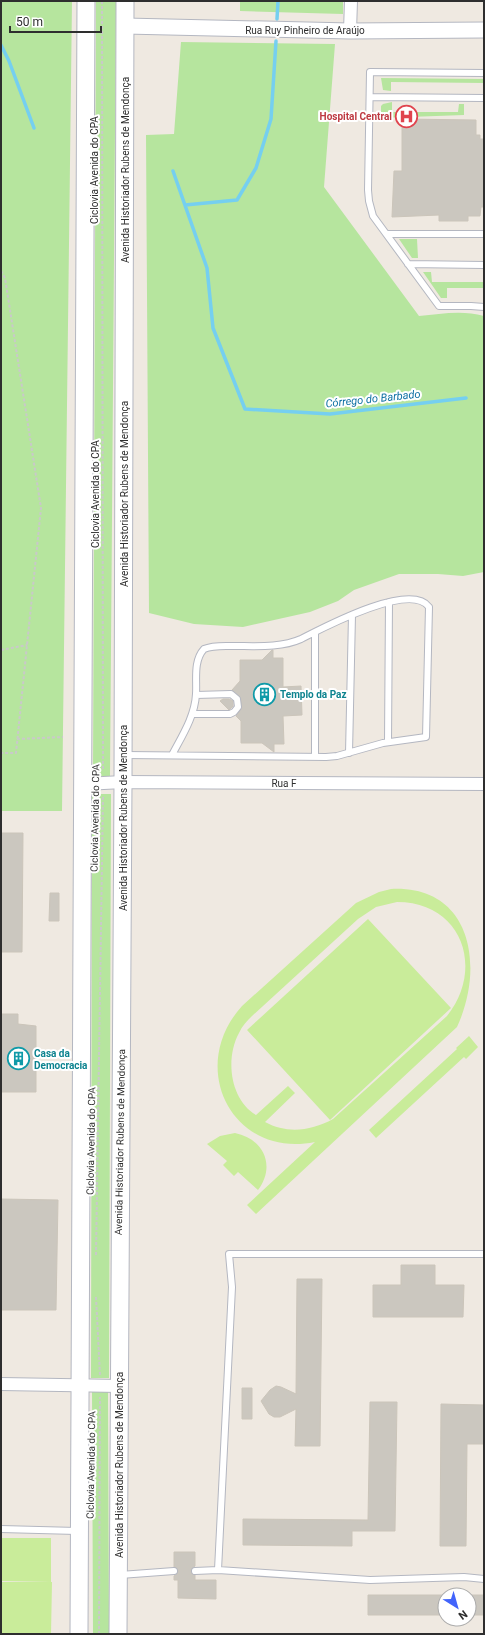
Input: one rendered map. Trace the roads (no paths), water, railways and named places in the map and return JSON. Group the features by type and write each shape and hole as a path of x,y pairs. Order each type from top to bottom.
{"main road":[{"path":"79,1634 80,1229 82,1179 84,784 86,1"},
{"name":"Avenida Historiador Rubens de Mendonça","path":"118,1634 126,1"}],"street":[{"path":"350,31 351,1"},
{"name":"Rua Ruy Pinheiro de Araújo","path":"125,26 350,31 484,30"},
{"name":"Rua F","path":"84,784 123,782 484,784"},
{"path":"1,1384 120,1386"}],"lane":[{"path":"484,73 370,72 369,202 373,216 439,306 484,307"},
{"path":"370,97 484,98"},
{"path":"387,234 484,234"},
{"path":"408,264 484,265"},
{"path":"123,755 337,756 367,746 426,737 429,610 425,603 416,600 401,599 389,602 352,615 298,640 281,644 263,646 215,646 204,650 198,659 196,695 192,714 172,755"},
{"path":"388,742 389,602"},
{"path":"349,753 352,615"},
{"path":"315,632 315,757"},
{"path":"192,714 230,714 234,712 238,706 237,699 231,694 196,695"},
{"path":"218,1570 232,1287 228,1254 484,1254"},
{"path":"1,1529 79,1531"},
{"path":"195,1571 218,1570 370,1580 464,1577 484,1579"},
{"path":"118,1575 174,1571"}],"waterway":[{"path":"277,19 278,1"},
{"path":"185,205 237,200 256,168 271,119 276,41"},
{"name":"Córrego do Barbado","path":"1,45 9,61 34,128"},
{"name":"Córrego do Barbado","path":"173,171 207,268 213,328 245,409 330,414 466,398"}],"place":[{"name":"Hospital Central","path":"407,116"},
{"name":"Templo da Paz","path":"264,694"},
{"name":"Casa da Democracia","path":"18,1059"}]}
